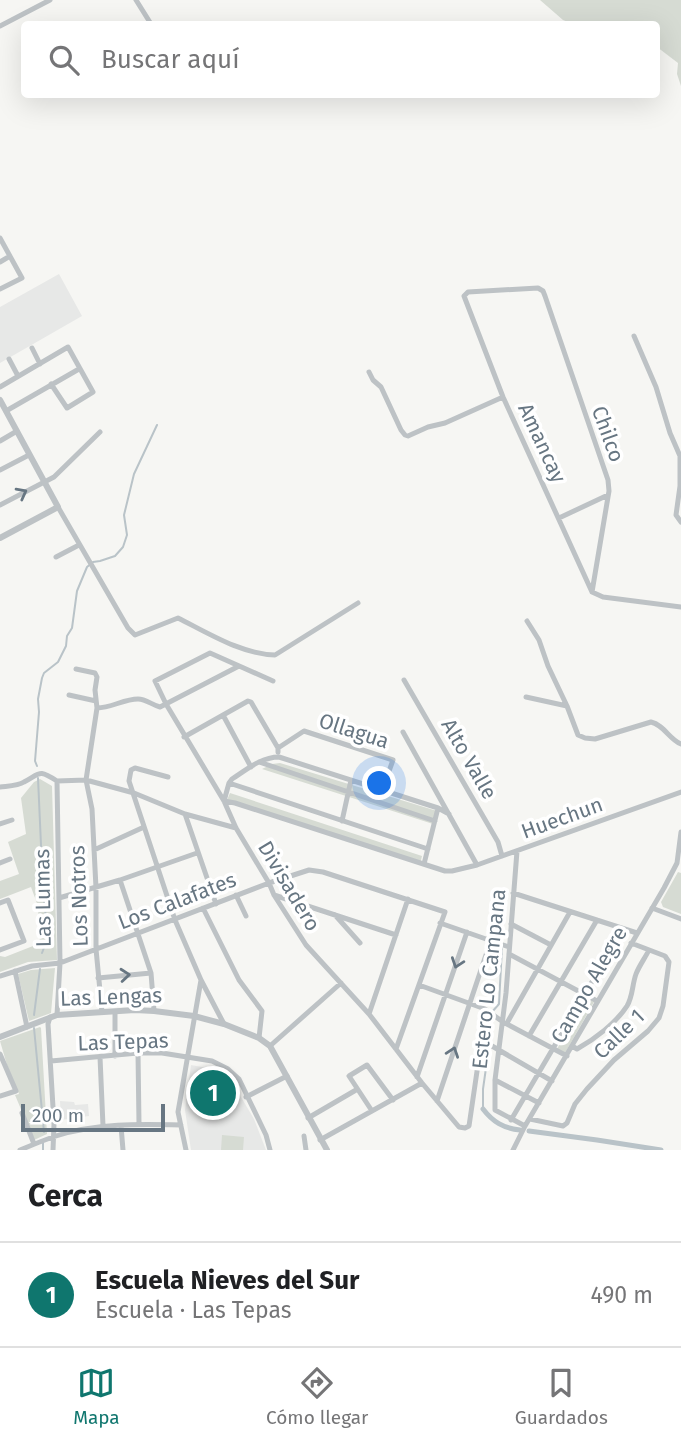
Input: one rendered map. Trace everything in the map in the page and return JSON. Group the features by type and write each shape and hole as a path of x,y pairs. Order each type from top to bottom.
{"street":[{"path":"34,0 38,6"},
{"path":"0,26 50,0"},
{"path":"136,0 149,21"},
{"path":"0,238 22,278 0,289"},
{"path":"0,262 10,256"},
{"name":"Amancay","path":"542,291 538,288 473,291 464,296 503,397 592,592"},
{"name":"Chilco","path":"542,291 608,480 608,495 592,592"},
{"path":"634,336 656,387 680,456 676,515 681,522"},
{"path":"0,387 68,347 93,392 66,408 51,384"},
{"path":"32,348 40,364"},
{"path":"9,359 18,376"},
{"path":"3,409 79,369"},
{"path":"369,372 373,380 382,387 401,430 408,436 503,397"},
{"path":"0,400 88,562 135,635 178,618 261,655 275,655 358,604"},
{"path":"0,441 17,432"},
{"path":"0,505 54,477 100,432"},
{"path":"0,470 29,454"},
{"path":"559,518 608,495"},
{"path":"0,538 58,507"},
{"path":"56,557 79,545"},
{"path":"592,592 603,597 681,607"},
{"path":"527,621 539,640 578,735 595,739 652,722 659,724 681,744"},
{"path":"236,828 224,801 184,737 155,681 210,653 274,681"},
{"path":"97,708 135,699 158,707 239,666"},
{"name":"Los Notros","path":"76,668 96,674 97,708 86,779 92,809 96,949 102,1012"},
{"name":"Alto Valle","path":"404,680 498,842 502,856"},
{"path":"69,695 96,701"},
{"path":"526,697 567,706"},
{"path":"184,737 248,701 278,748 279,757"},
{"path":"223,715 251,767"},
{"name":"Ollagua","path":"278,748 304,731 393,760 382,791"},
{"path":"403,732 477,865"},
{"path":"224,801 232,779 259,762 270,757 279,757 438,808 449,814"},
{"path":"259,762 435,821"},
{"path":"168,777 133,768 130,781 176,920 201,980 224,1024"},
{"name":"Divisadero","path":"0,787 21,784 37,774 45,774 57,781 86,779 134,793 185,814 236,828 306,945 369,1014 455,1124 462,1128 468,1126 486,1045"},
{"path":"334,834 351,780"},
{"name":"Las Lumas","path":"55,1150 48,1024 53,1016 60,963 57,781"},
{"path":"229,783 428,849"},
{"name":"Huechun","path":"424,864 445,872 477,865 681,792"},
{"path":"224,801 424,864 438,808"},
{"path":"185,814 216,904"},
{"path":"0,824 12,820"},
{"path":"94,850 144,827"},
{"name":"Campo Alegre","path":"513,1150 677,863 681,832"},
{"name":"Estero Lo Campana","path":"511,1120 495,1110 495,1080 505,1022 508,949 517,851"},
{"path":"59,898 197,853"},
{"path":"0,863 10,859"},
{"name":"Los Calafates","path":"0,976 32,966 60,963 236,895 309,870 323,872 445,912 440,923"},
{"path":"120,880 151,973 154,1011"},
{"path":"513,894 637,933"},
{"path":"236,895 246,916"},
{"path":"274,895 396,935"},
{"path":"0,903 8,900 24,942 0,950"},
{"path":"369,1014 408,900"},
{"path":"203,908 239,980 262,1011 259,1038"},
{"path":"652,908 681,919"},
{"path":"505,1022 570,912"},
{"path":"333,913 360,943"},
{"path":"529,1036 597,920"},
{"path":"396,1049 440,923 499,943 537,969 597,1001"},
{"path":"511,924 551,945"},
{"path":"525,1126 511,1120 623,929"},
{"path":"417,1077 467,932"},
{"path":"437,1101 491,940"},
{"name":"Calle 1","path":"530,1119 563,1126 567,1123 575,1104 587,1088 659,1018 669,962 665,956 631,943"},
{"path":"572,1046 578,1049 585,1045 617,1019 627,1005 636,975 649,950"},
{"path":"15,971 27,1027"},
{"path":"98,978 151,973"},
{"path":"186,1150 178,1112 201,980"},
{"path":"270,1046 341,983"},
{"path":"419,985 486,1010 567,1056"},
{"path":"506,993 520,1000"},
{"path":"486,1010 486,1045 552,1080"},
{"name":"Las Lengas","path":"0,1037 53,1016 102,1012 154,1011 194,1016 224,1024 259,1038 270,1046 327,1150"},
{"path":"115,1012 116,1056"},
{"path":"138,1053 139,1124"},
{"name":"Las Tepas","path":"51,1061 138,1053 162,1053 212,1061 228,1069 239,1080 266,1135 270,1150"},
{"path":"0,1055 16,1091 0,1096"},
{"path":"100,1057 103,1126"},
{"path":"372,1111 349,1076 368,1065 393,1100"},
{"path":"246,1097 287,1076"},
{"path":"495,1080 538,1103"},
{"path":"320,1140 422,1083"},
{"path":"308,1118 356,1090"},
{"path":"22,1113 34,1144"},
{"path":"20,1150 56,1136 103,1126 181,1125"},
{"path":"121,1126 123,1150"},
{"path":"304,1136 306,1150"}],"shaded area":[{"path":"540,0 681,0 681,86 677,74 678,63 660,49 660,21 563,20"},
{"path":"59,274 82,316 0,363 0,307"},
{"path":"280,763 437,811 433,824 262,769"},
{"path":"40,779 52,786 57,960 28,962 0,972 0,956 5,957 40,946 38,906 31,887 0,899 0,881 19,874 8,842 26,834 21,798 34,782"},
{"path":"230,793 422,856 420,864 227,800"},
{"path":"678,872 681,873 681,914 663,907 661,902"},
{"path":"55,968 51,1013 29,1021 18,974"},
{"path":"585,998 594,1002 565,1053 557,1049"},
{"path":"40,1027 47,1134 34,1140 15,1095 19,1094 0,1041"},
{"path":"191,1065 228,1075 254,1119 266,1150 191,1150 185,1110"},
{"path":"60,1101 74,1102 75,1105 88,1104 89,1116 61,1120"},
{"path":"222,1135 244,1137 243,1150 221,1150"}],"waterway":[{"path":"37,766 38,699 42,678 44,673 58,662 66,646 67,636 72,628 77,591 87,567 93,562 115,556 123,547 127,535 124,515 134,474 157,425"},
{"path":"38,778 48,937 42,953"},
{"path":"502,941 503,908"},
{"path":"492,1012 499,1004 502,947"},
{"path":"34,1015 40,969"},
{"path":"483,1109 491,1018"},
{"path":"34,1028 44,1132"},
{"path":"483,1109 499,1124 520,1130"},
{"path":"529,1131 661,1150"},
{"path":"43,1143 43,1150"}],"place":[{"name":"Escuela Nieves del Sur","path":"213,1093"}]}
